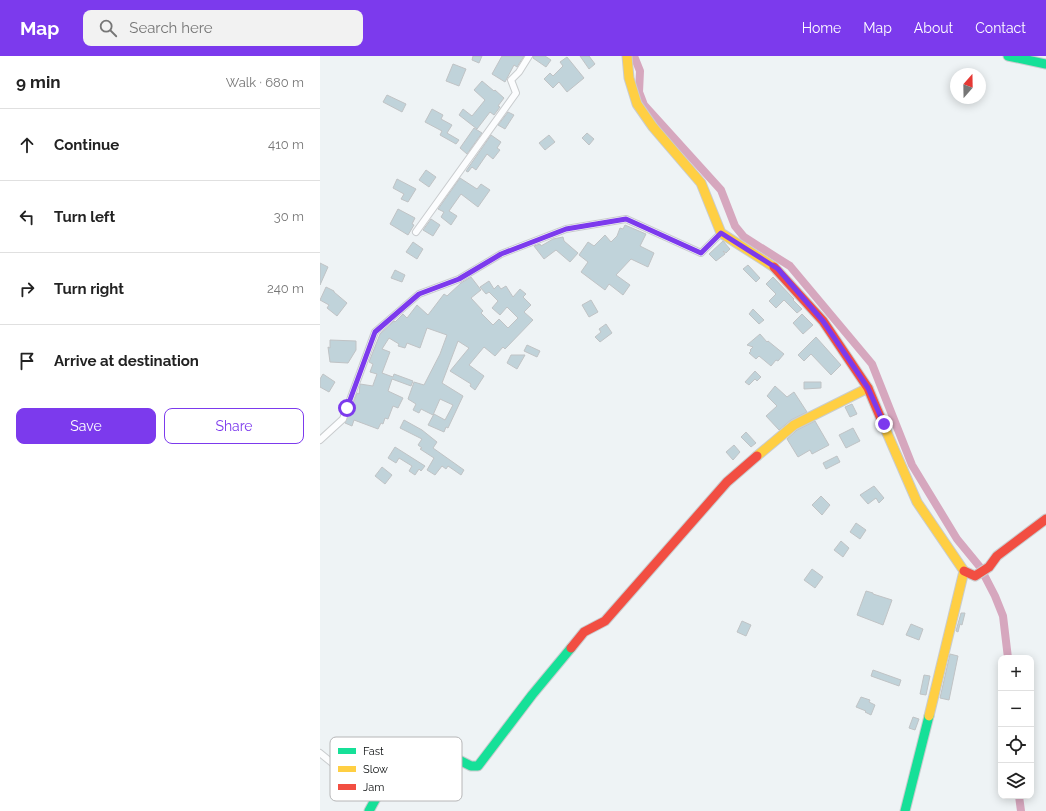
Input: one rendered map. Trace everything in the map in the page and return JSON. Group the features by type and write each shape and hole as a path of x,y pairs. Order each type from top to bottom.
{"street":[{"path":"416,232 516,93 511,80 519,72 529,56"},
{"path":"626,56 629,78 637,104 653,128 701,183 721,233 778,269 823,321 868,388 917,502 964,571 975,576 989,567 997,556 1046,519"},
{"path":"1008,56 1046,64"},
{"path":"320,440 343,419 375,332 419,294 459,279 501,254 566,229 626,219 701,253 721,233"},
{"path":"462,762 471,766 478,766 584,632 604,621 727,482 794,425 868,388"},
{"path":"905,811 964,571"},
{"path":"320,753 330,761"},
{"path":"368,811 375,801"}],"building":[{"path":"473,56 482,56 479,63 472,60"},
{"path":"502,56 524,56 517,67 514,65 505,82 492,74"},
{"path":"533,56 545,56 551,60 546,67 533,58"},
{"path":"580,56 589,56 595,64 589,69"},
{"path":"567,57 584,78 567,92 559,82 553,88 544,79 550,73 553,76 563,66 560,62"},
{"path":"453,64 466,69 459,86 446,81"},
{"path":"482,81 504,98 494,115 490,112 477,129 459,115 463,109 472,116 485,100 474,90"},
{"path":"387,95 406,104 402,112 383,102"},
{"path":"432,109 443,115 441,119 452,125 447,133 459,140 456,144 440,135 442,131 425,122"},
{"path":"508,112 514,115 505,129 498,125"},
{"path":"474,128 482,133 467,154 460,148"},
{"path":"587,133 594,139 589,145 582,138"},
{"path":"491,135 501,142 497,148 500,150 493,159 487,154 476,170 472,167 468,172 466,171"},
{"path":"549,135 555,142 545,150 539,143"},
{"path":"426,170 436,177 429,187 419,180"},
{"path":"460,178 477,189 481,184 490,190 478,207 461,194 449,211 457,216 451,225 441,217 444,212 438,209"},
{"path":"397,179 416,189 408,202 401,199 404,194 393,188"},
{"path":"398,209 415,218 412,224 414,225 408,235 390,224"},
{"path":"431,219 440,225 433,236 423,230"},
{"path":"625,225 646,234 640,246 654,253 648,267 631,259 616,275 630,285 623,295 609,284 605,290 581,272 588,262 579,255 588,242 594,246 605,235 611,242 617,236 620,228 623,229"},
{"path":"563,237 564,241 578,253 570,262 556,250 544,259 534,246 540,244 541,246 553,239"},
{"path":"723,241 730,249 726,253 723,251 725,254 716,261 709,254"},
{"path":"413,242 423,249 417,259 406,252"},
{"path":"320,263 328,267 320,285"},
{"path":"748,265 760,278 756,282 743,269"},
{"path":"395,270 405,275 402,282 391,278"},
{"path":"471,277 481,290 471,298 483,311 481,313 493,325 499,319 508,328 518,318 507,307 500,315 492,308 498,301 489,292 486,294 480,287 489,281 494,289 498,285 501,289 506,286 513,297 520,289 526,294 523,297 531,305 524,312 533,320 505,349 503,347 495,356 484,347 469,365 484,376 475,390 470,386 471,384 450,371 469,348 458,341 442,383 463,396 448,428 446,427 444,432 428,425 434,414 445,420 453,405 440,399 433,415 421,409 419,413 413,410 416,404 408,399 414,382 424,385 440,354 447,335 427,328 420,348 407,343 405,348 398,346 399,344 389,338 382,349 390,352 382,373 393,377 394,374 413,381 411,386 392,379 388,391 403,398 398,408 393,406 388,419 385,418 383,424 381,423 378,429 354,420 352,426 345,423 357,393 359,394 360,384 373,386 377,374 370,372 373,364 369,362 380,334 403,314 407,318 417,305 428,315 444,294 447,296 461,283"},
{"path":"773,277 802,309 797,313 784,300 776,308 769,301 776,294 766,284"},
{"path":"326,287 334,291 347,303 337,316 327,308 329,305 320,300"},
{"path":"591,300 598,312 589,317 582,305"},
{"path":"753,309 764,320 759,324 749,314"},
{"path":"802,314 813,325 803,334 793,323"},
{"path":"606,324 612,333 600,342 595,337 601,332 599,329"},
{"path":"760,334 767,342 768,341 784,354 771,366 759,356 756,359 749,353 753,347 747,345"},
{"path":"816,337 841,365 831,375 811,354 804,361 798,355"},
{"path":"330,340 356,341 356,350 348,363 330,362 328,347 330,348"},
{"path":"527,345 540,351 537,357 524,351"},
{"path":"511,355 525,355 517,369 507,363"},
{"path":"755,371 761,377 757,381 755,379 749,385 745,382"},
{"path":"323,374 335,382 329,392 320,387 320,379"},
{"path":"804,382 821,382 821,388 804,389"},
{"path":"775,386 787,397 794,392 807,412 791,420 779,430 766,416 777,406 767,396"},
{"path":"852,404 857,414 850,417 845,407"},
{"path":"404,420 422,430 437,442 433,448 464,470 461,475 448,466 446,469 442,466 435,475 427,470 434,458 420,449 422,448 418,445 422,439 400,428"},
{"path":"815,421 829,445 812,454 810,450 798,457 787,439 797,430"},
{"path":"853,428 860,441 846,448 839,435"},
{"path":"746,432 756,443 751,447 741,437"},
{"path":"734,445 740,452 733,460 726,452"},
{"path":"395,447 425,466 421,471 419,469 415,475 409,471 412,466 399,458 396,463 388,458"},
{"path":"837,456 840,462 826,469 823,463"},
{"path":"382,467 392,475 385,484 375,476"},
{"path":"874,486 884,498 879,503 876,498 868,504 860,495"},
{"path":"821,496 830,505 822,515 812,505"},
{"path":"856,523 866,530 860,539 850,532"},
{"path":"841,541 849,548 843,557 834,550"},
{"path":"812,569 823,577 815,588 804,580"},
{"path":"866,591 892,600 883,625 857,615"},
{"path":"961,613 965,613 962,625 960,624 958,632 956,631"},
{"path":"742,621 751,625 746,636 737,632"},
{"path":"911,624 923,629 919,640 906,635"},
{"path":"950,654 958,656 949,700 940,698"},
{"path":"873,670 901,680 899,686 871,676"},
{"path":"924,675 930,676 926,695 920,694"},
{"path":"861,697 870,700 869,702 875,705 871,715 856,707"},
{"path":"913,717 919,719 915,730 909,728"}],"waterway":[{"path":"634,56 640,71 639,92 644,105 721,190 735,226 744,237 790,266 872,364 912,465 957,539 980,567 995,596 1003,616 1008,655"},
{"path":"1019,799 1021,811"}],"traffic: fast":[{"path":"1008,56 1046,64"},
{"path":"462,762 471,766 478,766 532,695 571,648"},
{"path":"905,811 929,716"},
{"path":"369,811 374,801"}],"traffic: slow":[{"path":"627,56 629,78 637,104 653,127 701,183 721,233 774,267"},
{"path":"757,456 794,425 868,388"},
{"path":"884,426 917,502 964,571 929,716"}],"traffic: jam":[{"path":"774,267 823,321 868,388 884,426"},
{"path":"571,648 584,632 605,621 727,482 757,456"},
{"path":"964,571 975,576 989,567 997,556 1046,519"}],"route":[{"path":"347,408 375,332 419,294 459,279 501,254 566,229 626,219 701,253 721,233 778,269 823,321 868,388 884,424"}]}
